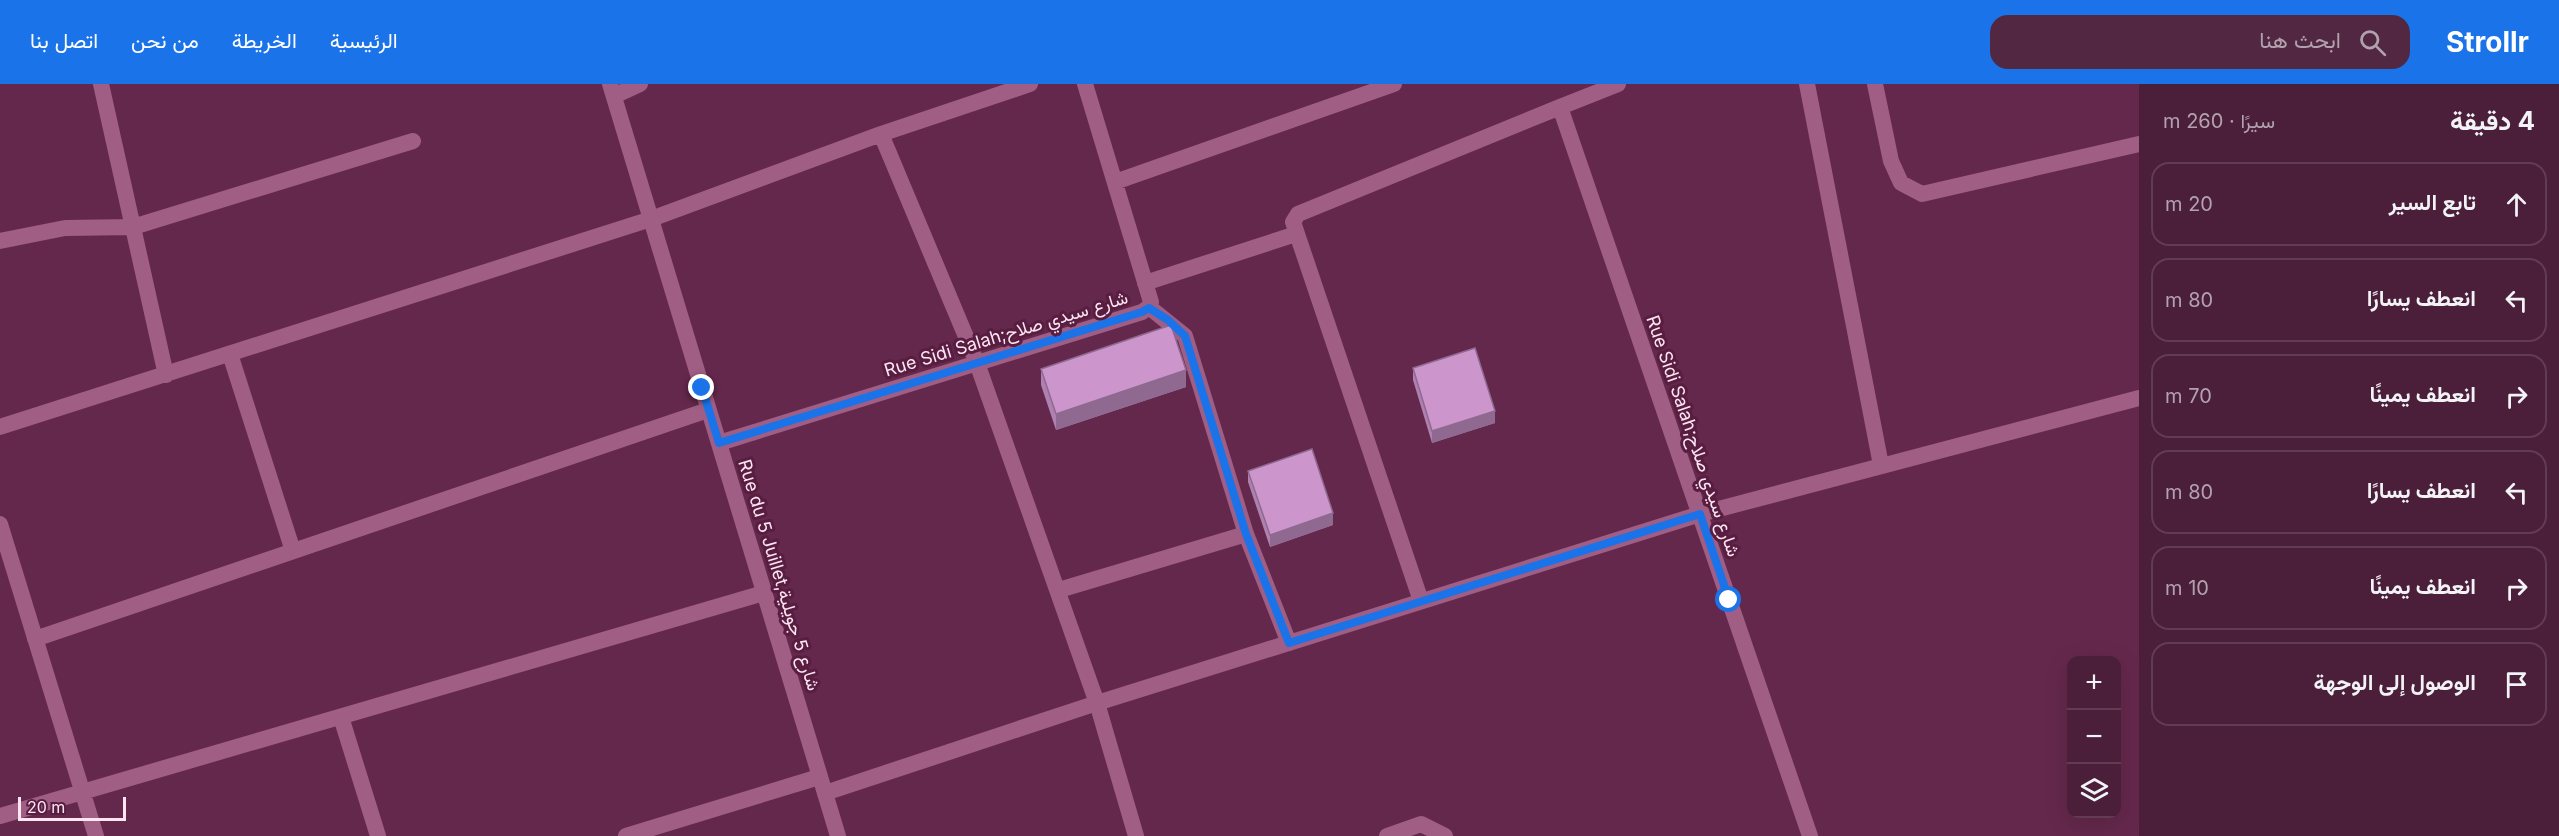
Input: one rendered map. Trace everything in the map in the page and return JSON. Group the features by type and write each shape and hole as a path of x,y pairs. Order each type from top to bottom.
{"street":[{"path":"101,84 166,375"},
{"path":"612,90 640,84"},
{"path":"0,427 651,219 881,134 1030,84"},
{"name":"Rue Sidi Salah;شارع سيدي صلاح","path":"719,443 1149,308 1151,302 1085,84"},
{"path":"1115,182 1394,84"},
{"path":"1421,601 1293,222 1298,214 1618,84"},
{"path":"1807,84 1881,465"},
{"path":"1875,84 1891,161 1901,183 1922,194 2139,144"},
{"name":"Rue du 5 Juillet,شارع 5 جويلية","path":"612,90 838,836"},
{"name":"Rue Sidi Salah;شارع سيدي صلاح","path":"1560,107 1810,836"},
{"path":"881,134 978,363 1097,703 1136,836"},
{"path":"0,242 65,228 133,227 413,141"},
{"path":"1145,283 1296,234"},
{"path":"1149,308 1168,320 1185,336 1246,534 1289,643"},
{"path":"230,354 292,551"},
{"path":"626,836 822,785 1097,703 1700,514 2139,398"},
{"path":"35,639 708,410"},
{"path":"0,524 96,836"},
{"path":"1059,590 1246,534"},
{"path":"0,816 764,593"},
{"path":"341,717 378,836"},
{"path":"1387,836 1420,824 1445,836"}],"building":[{"path":"1171,325 1186,370 1056,414 1041,369"},
{"path":"1475,348 1495,411 1432,431 1413,368"},
{"path":"1312,449 1333,513 1270,535 1248,471"}],"route":[{"path":"702,388 719,443 1149,308 1168,320 1185,336 1246,534 1289,643 1700,514 1729,600"}]}
